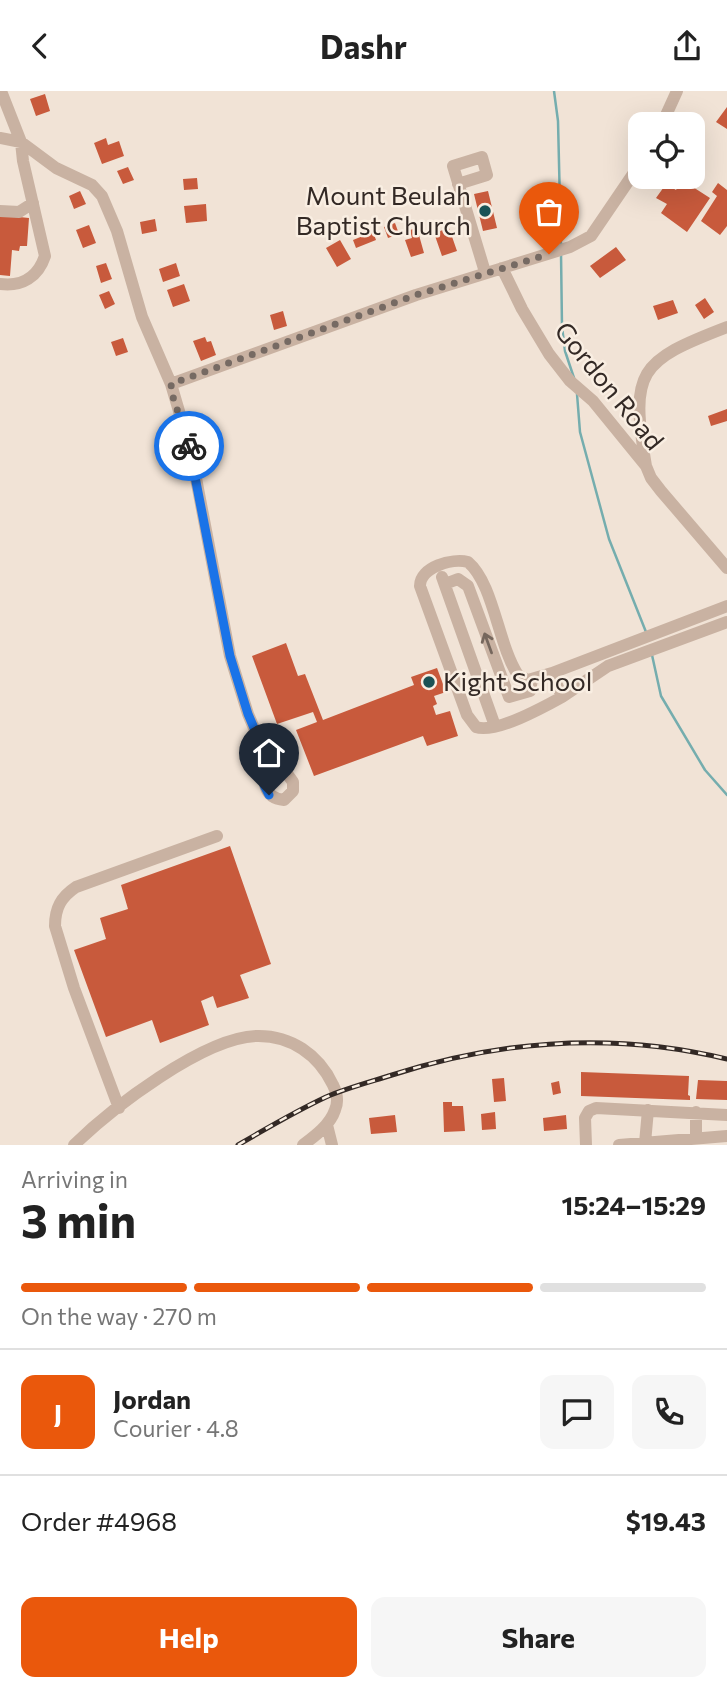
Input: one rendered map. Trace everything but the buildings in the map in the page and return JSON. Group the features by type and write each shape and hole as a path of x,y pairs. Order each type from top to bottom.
{"street":[{"path":"0,284 12,285 28,279 41,266 45,256 21,142 1,91"},
{"path":"667,112 677,91"},
{"path":"0,138 21,142 56,168 92,185 102,196 117,231 142,317 171,384 191,452 230,656 248,714 265,754"},
{"path":"171,384 485,272 570,247 591,236 628,182"},
{"path":"458,184 485,272"},
{"path":"0,211 19,212 33,203"},
{"name":"Gordon Road","path":"502,268 522,309 569,381 593,401 646,466 661,491 727,568"},
{"path":"646,466 638,410 639,392 646,376 667,353 727,327"},
{"path":"727,606 552,673 524,679 513,668 475,568 461,560 439,566 422,575 420,586 471,722 481,729 495,726 562,697 608,666 727,622"},
{"path":"439,566 495,726"},
{"path":"445,584 458,579 468,586 509,697 530,691 532,678"},
{"path":"552,673 562,697"},
{"path":"119,1108 60,943 55,926 58,908 65,894 76,887 217,836"},
{"path":"74,1145 119,1108 192,1059 221,1044 259,1036 292,1042 317,1058 337,1093 335,1112 327,1125 303,1145"},
{"path":"586,1145 585,1118 589,1111 596,1108 727,1115"},
{"path":"648,1110 652,1143"},
{"path":"695,1112 696,1138"},
{"path":"327,1125 332,1145"},
{"path":"619,1145 727,1136"}],"waterway":[{"path":"554,91 558,121 561,246"},
{"path":"561,253 562,327 565,351 575,381"},
{"path":"577,394 580,432 609,539 646,632"},
{"path":"652,655 661,696 705,770 727,795"}],"railway":[{"path":"238,1145 334,1094 433,1063 475,1054 516,1047 601,1043 685,1050 727,1059"}],"way so far":[{"path":"189,446 171,384 416,295 549,254"}],"place":[{"name":"Mount Beulah Baptist Church","path":"485,211"},
{"name":"Kight School","path":"429,682"}],"route":[{"path":"189,446 230,656 248,714 265,754 264,785 269,795"}]}
